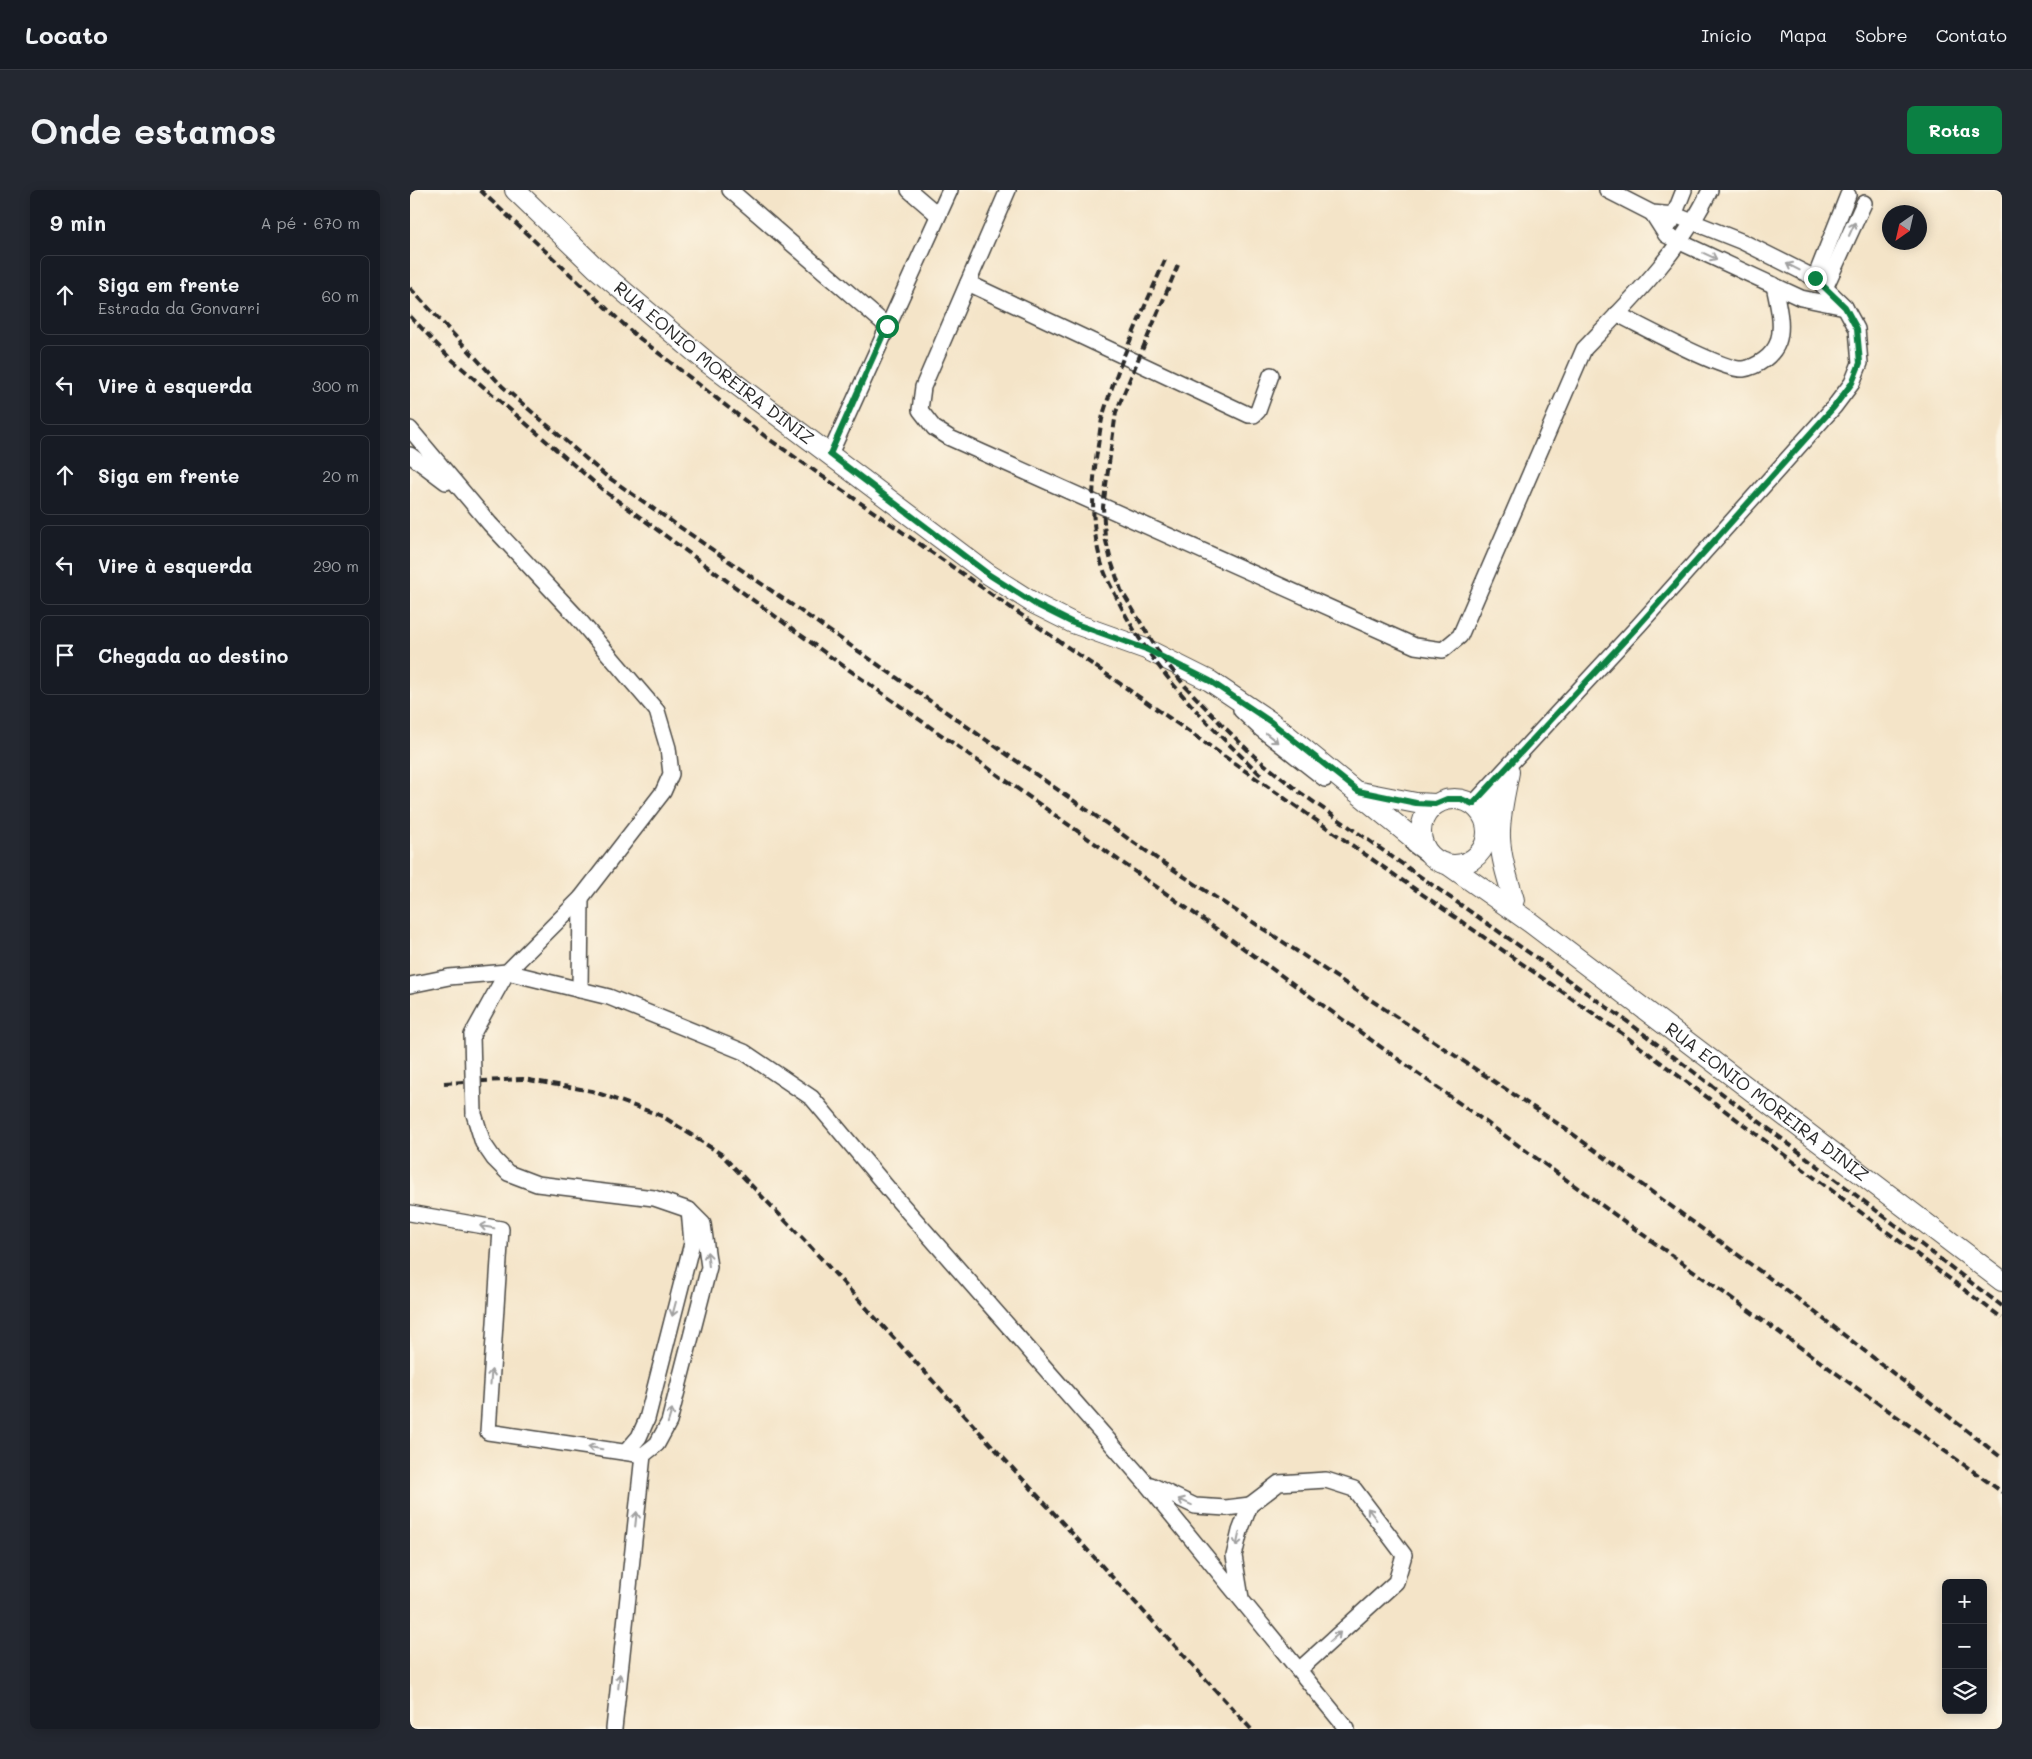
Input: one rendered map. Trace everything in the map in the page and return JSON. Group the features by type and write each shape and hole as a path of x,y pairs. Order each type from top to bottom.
{"main road":[{"name":"RUA EONIO MOREIRA DINIZ","path":"515,190 596,268 700,357 988,574 1035,604 1073,623 1146,649 1210,681 1271,722 1358,791 1436,858 1531,923 2002,1281"},
{"path":"1509,772 1501,819 1500,839 1505,868 1514,900"},
{"name":"RUA EONIO MOREIRA DINIZ","path":"1358,791 1416,803 1435,804"},
{"path":"1447,799 1461,799 1478,809 1488,827 1487,841 1480,855 1466,864 1436,858 1420,832 1424,816 1435,804 1447,799"},
{"name":"RUA EONIO MOREIRA DINIZ","path":"1487,841 1488,855 1496,880 1503,891 1514,900 1531,923"}],"street":[{"path":"730,190 887,326"},
{"path":"909,190 938,215"},
{"path":"830,454 950,190"},
{"path":"1008,190 923,387 920,410 934,428 950,438 1415,646 1443,650 1460,636 1584,349 1661,263 1673,238 1675,215 1684,190"},
{"path":"1478,809 1527,745 1639,625 1834,407 1852,383 1860,363 1857,329 1845,307 1820,283 1743,242 1675,215 1652,213 1607,190"},
{"path":"1673,238 1692,222 1710,190"},
{"path":"1820,283 1848,195"},
{"path":"1820,283 1864,203"},
{"path":"1652,213 1673,238 1801,298 1845,307"},
{"path":"968,283 1249,415 1254,415 1258,411 1270,375"},
{"path":"1617,314 1721,365 1742,369 1764,362 1778,343 1780,321 1774,285"},
{"path":"410,429 469,500 575,616 657,710 668,748 671,774 663,792 581,898 507,972 472,1035 474,1114 483,1143 494,1159 508,1173 537,1184 654,1198 689,1210 703,1224 709,1267 669,1422 657,1444 643,1455 614,1729"},
{"path":"410,455 469,500"},
{"name":"RUA EONIO MOREIRA DINIZ","path":"1210,681 1261,729 1392,830 1436,858"},
{"path":"1478,809 1509,772 1527,745"},
{"path":"580,990 581,898"},
{"path":"410,985 449,976 507,972 609,997 744,1052 812,1098 902,1205 1145,1482 1347,1729"},
{"path":"626,1452 639,1437 647,1419 692,1242 689,1210"},
{"path":"410,1213 501,1229 488,1432 643,1455"},
{"path":"1145,1482 1195,1506 1226,1508 1250,1505 1279,1483 1326,1480 1354,1489 1404,1555 1396,1582 1299,1670"},
{"path":"1241,1599 1234,1556 1240,1531 1250,1505"}],"railway":[{"path":"480,190 633,333 766,437 1620,1032 2002,1318"},
{"path":"1165,260 1124,356 1103,415 1093,491 1096,542 1108,581 1129,622 1145,646 1162,670 1199,714 1261,775"},
{"path":"1178,265 1116,412 1103,507 1105,537 1121,590 1161,656 1185,686 1221,724 1254,756 1298,791 1628,1022 2002,1306"},
{"path":"410,288 502,386 605,475 1159,860 1563,1127 1794,1296 2002,1458"},
{"path":"410,316 449,357 603,490 828,655 1222,933 2002,1492"},
{"path":"444,1083 523,1079 592,1091 662,1116 721,1154 806,1242 1251,1729"}],"route":[{"path":"887,326 830,454 988,574 1035,604 1073,623 1146,649 1210,681 1271,722 1358,791 1416,803 1435,804 1447,799 1461,799 1473,804 1639,625 1834,407 1852,383 1860,363 1857,329 1845,307 1815,278"}]}
